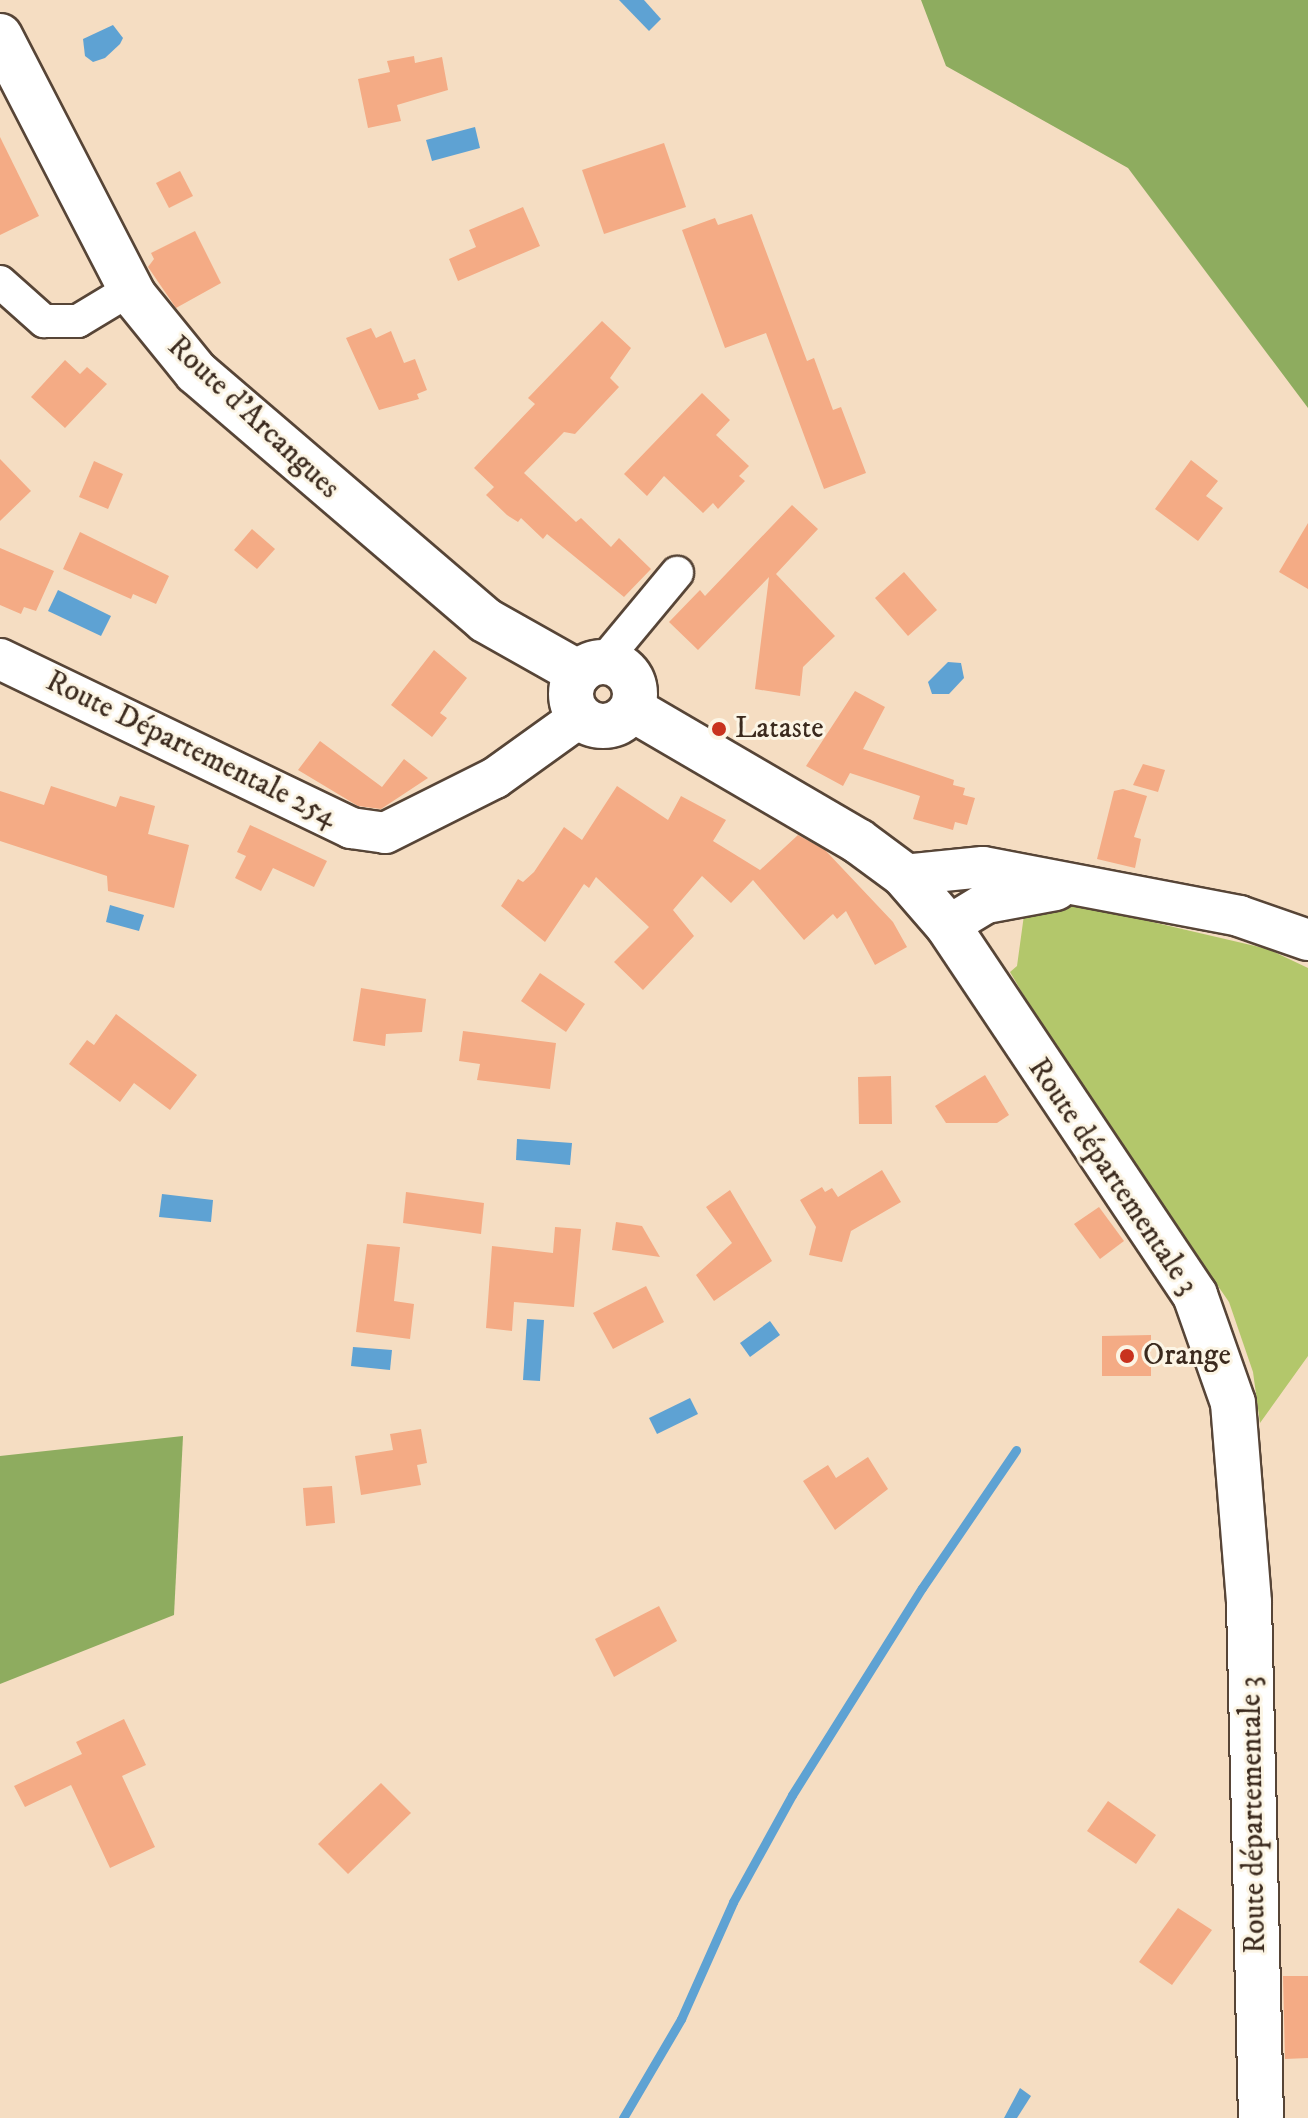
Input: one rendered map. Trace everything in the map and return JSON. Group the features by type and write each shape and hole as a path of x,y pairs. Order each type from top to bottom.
{"main road":[{"name":"Route d'Arcangues","path":"0,36 131,289 196,372 388,542 485,620 591,667"},
{"path":"591,667 630,677 632,709 620,721 604,726 580,717 571,692 591,667"},
{"name":"Route départementale 3","path":"632,709 858,841 904,875 948,926 1195,1295 1233,1403 1249,1603 1261,2118"}],"street":[{"path":"0,282 44,321 78,321 131,289"},
{"path":"591,667 677,573"},
{"name":"Route Départementale 254","path":"0,659 351,828 385,833 495,778 580,717"},
{"path":"904,875 983,867 1239,916 1308,940"},
{"path":"948,926 986,903 1083,886"}],"green space":[{"path":"921,0 1308,0 1308,408 1128,168 946,66"},
{"path":"1062,901 1268,949 1308,968 1308,1356 1260,1423 1253,1372 1229,1302 1062,1060 1010,972 1017,966 1024,915"},
{"path":"183,1436 174,1615 0,1684 0,1456"}],"water":[{"path":"619,0 644,0 661,19 649,31"},
{"path":"113,25 123,38 120,44 105,58 93,62 85,56 83,39"},
{"path":"475,127 480,148 432,161 426,140"},
{"path":"58,590 111,616 101,636 48,611"},
{"path":"948,662 961,663 964,678 949,694 932,694 928,682"},
{"path":"110,905 144,915 139,931 106,922"},
{"path":"517,1139 572,1143 570,1165 516,1160"},
{"path":"162,1194 213,1200 211,1222 159,1217"},
{"path":"527,1319 544,1320 540,1381 523,1380"},
{"path":"770,1321 780,1335 750,1357 740,1343"},
{"path":"353,1347 392,1350 390,1370 351,1366"},
{"path":"690,1398 698,1414 657,1434 649,1418"},
{"path":"1020,2088 1031,2096 1017,2118 1004,2118"}],"building":[{"path":"414,56 415,63 442,57 448,90 397,105 401,121 368,128 358,79 390,72 387,61"},
{"path":"0,137 39,216 0,235"},
{"path":"664,143 686,207 604,234 582,170"},
{"path":"180,171 193,196 169,208 156,183"},
{"path":"523,207 540,246 458,281 449,259 476,247 469,230"},
{"path":"752,214 807,361 814,358 833,410 841,407 866,473 824,489 766,333 725,348 682,230 715,218 718,225"},
{"path":"195,231 221,283 176,308 148,267 154,259 151,253"},
{"path":"602,321 631,348 610,378 619,387 575,434 564,432 524,473 576,522 581,518 611,547 619,538 651,569 624,597 547,534 543,539 521,518 518,522 507,515 486,495 494,487 474,468 535,404 528,398"},
{"path":"371,328 376,338 391,331 404,363 415,359 427,390 417,394 419,399 379,410 346,338"},
{"path":"65,360 80,374 87,367 107,384 65,428 31,397"},
{"path":"702,393 730,420 716,435 749,466 739,476 745,481 718,509 713,503 703,513 664,476 647,496 624,474"},
{"path":"0,459 31,491 0,521"},
{"path":"1191,460 1218,481 1206,496 1223,508 1198,541 1155,509"},
{"path":"94,461 123,474 108,509 79,497"},
{"path":"792,505 818,529 776,574 835,636 803,667 800,696 755,689 769,577 698,650 669,622 700,590 705,596"},
{"path":"1308,523 1308,589 1279,572"},
{"path":"252,529 275,549 257,569 234,550"},
{"path":"80,532 169,576 156,604 133,594 131,599 63,569"},
{"path":"0,548 54,571 36,611 24,607 21,614 0,605"},
{"path":"904,572 937,610 908,636 875,598"},
{"path":"434,650 467,678 440,713 447,718 432,737 391,705"},
{"path":"855,691 885,707 863,749 954,780 953,785 965,788 963,795 975,798 967,825 955,822 953,830 913,819 920,796 850,773 843,786 806,766"},
{"path":"320,741 382,787 404,759 428,778 381,809 358,806 298,770"},
{"path":"1143,764 1165,770 1158,792 1133,785"},
{"path":"51,786 116,807 120,796 155,806 148,834 189,845 174,908 108,891 107,876 0,841 0,791 44,805"},
{"path":"617,786 668,820 681,796 726,820 713,841 760,870 798,835 825,850 893,922 907,947 875,965 846,911 837,919 833,914 804,940 753,880 731,903 702,876 673,910 694,936 643,990 614,962 649,927 596,877 589,888 584,884 545,942 501,906 518,879 523,882 534,872 564,827 582,840"},
{"path":"1123,789 1147,796 1134,837 1141,839 1135,868 1097,859 1114,791"},
{"path":"250,825 327,861 314,887 273,868 261,891 235,878 246,856 237,852"},
{"path":"540,973 585,1004 566,1032 521,1001"},
{"path":"361,988 426,999 422,1032 386,1034 385,1046 353,1041"},
{"path":"116,1014 197,1075 170,1110 134,1083 120,1102 69,1064 87,1040 94,1045"},
{"path":"463,1031 556,1043 550,1089 477,1080 480,1064 459,1061"},
{"path":"985,1075 1009,1115 997,1123 946,1123 935,1106"},
{"path":"891,1076 892,1124 859,1124 858,1077"},
{"path":"882,1170 901,1202 851,1231 842,1262 809,1255 816,1227 800,1200 822,1187 825,1192 832,1188 838,1197"},
{"path":"730,1190 772,1261 714,1301 696,1275 732,1243 706,1207"},
{"path":"406,1192 484,1203 481,1234 403,1223"},
{"path":"1099,1207 1124,1241 1100,1259 1074,1224"},
{"path":"616,1222 642,1226 660,1257 612,1250"},
{"path":"555,1227 581,1229 574,1307 514,1302 512,1331 486,1328 492,1246 553,1253"},
{"path":"367,1244 400,1247 394,1301 414,1304 410,1339 356,1332"},
{"path":"646,1286 664,1322 613,1349 593,1313"},
{"name":"Orange","path":"1151,1335 1151,1376 1102,1376 1102,1336"},
{"path":"421,1429 427,1463 417,1465 421,1485 361,1495 355,1456 393,1450 390,1434"},
{"path":"868,1457 888,1489 835,1530 803,1481 828,1465 836,1478"},
{"path":"332,1486 335,1523 306,1526 303,1488"},
{"path":"659,1606 677,1641 614,1677 595,1639"},
{"path":"124,1719 146,1765 122,1776 155,1847 110,1868 71,1785 25,1807 14,1786 82,1754 76,1742"},
{"path":"381,1783 411,1813 348,1874 318,1844"},
{"path":"1108,1801 1156,1835 1136,1864 1087,1831"},
{"path":"1178,1908 1212,1930 1172,1985 1139,1962"},
{"path":"1283,1976 1308,1976 1308,2058 1285,2059"}],"waterway":[{"path":"623,2118 681,2019 733,1902 792,1795 922,1588 1016,1450"}],"place":[{"name":"Lataste","path":"719,729"},
{"name":"Orange","path":"1127,1356"}]}
